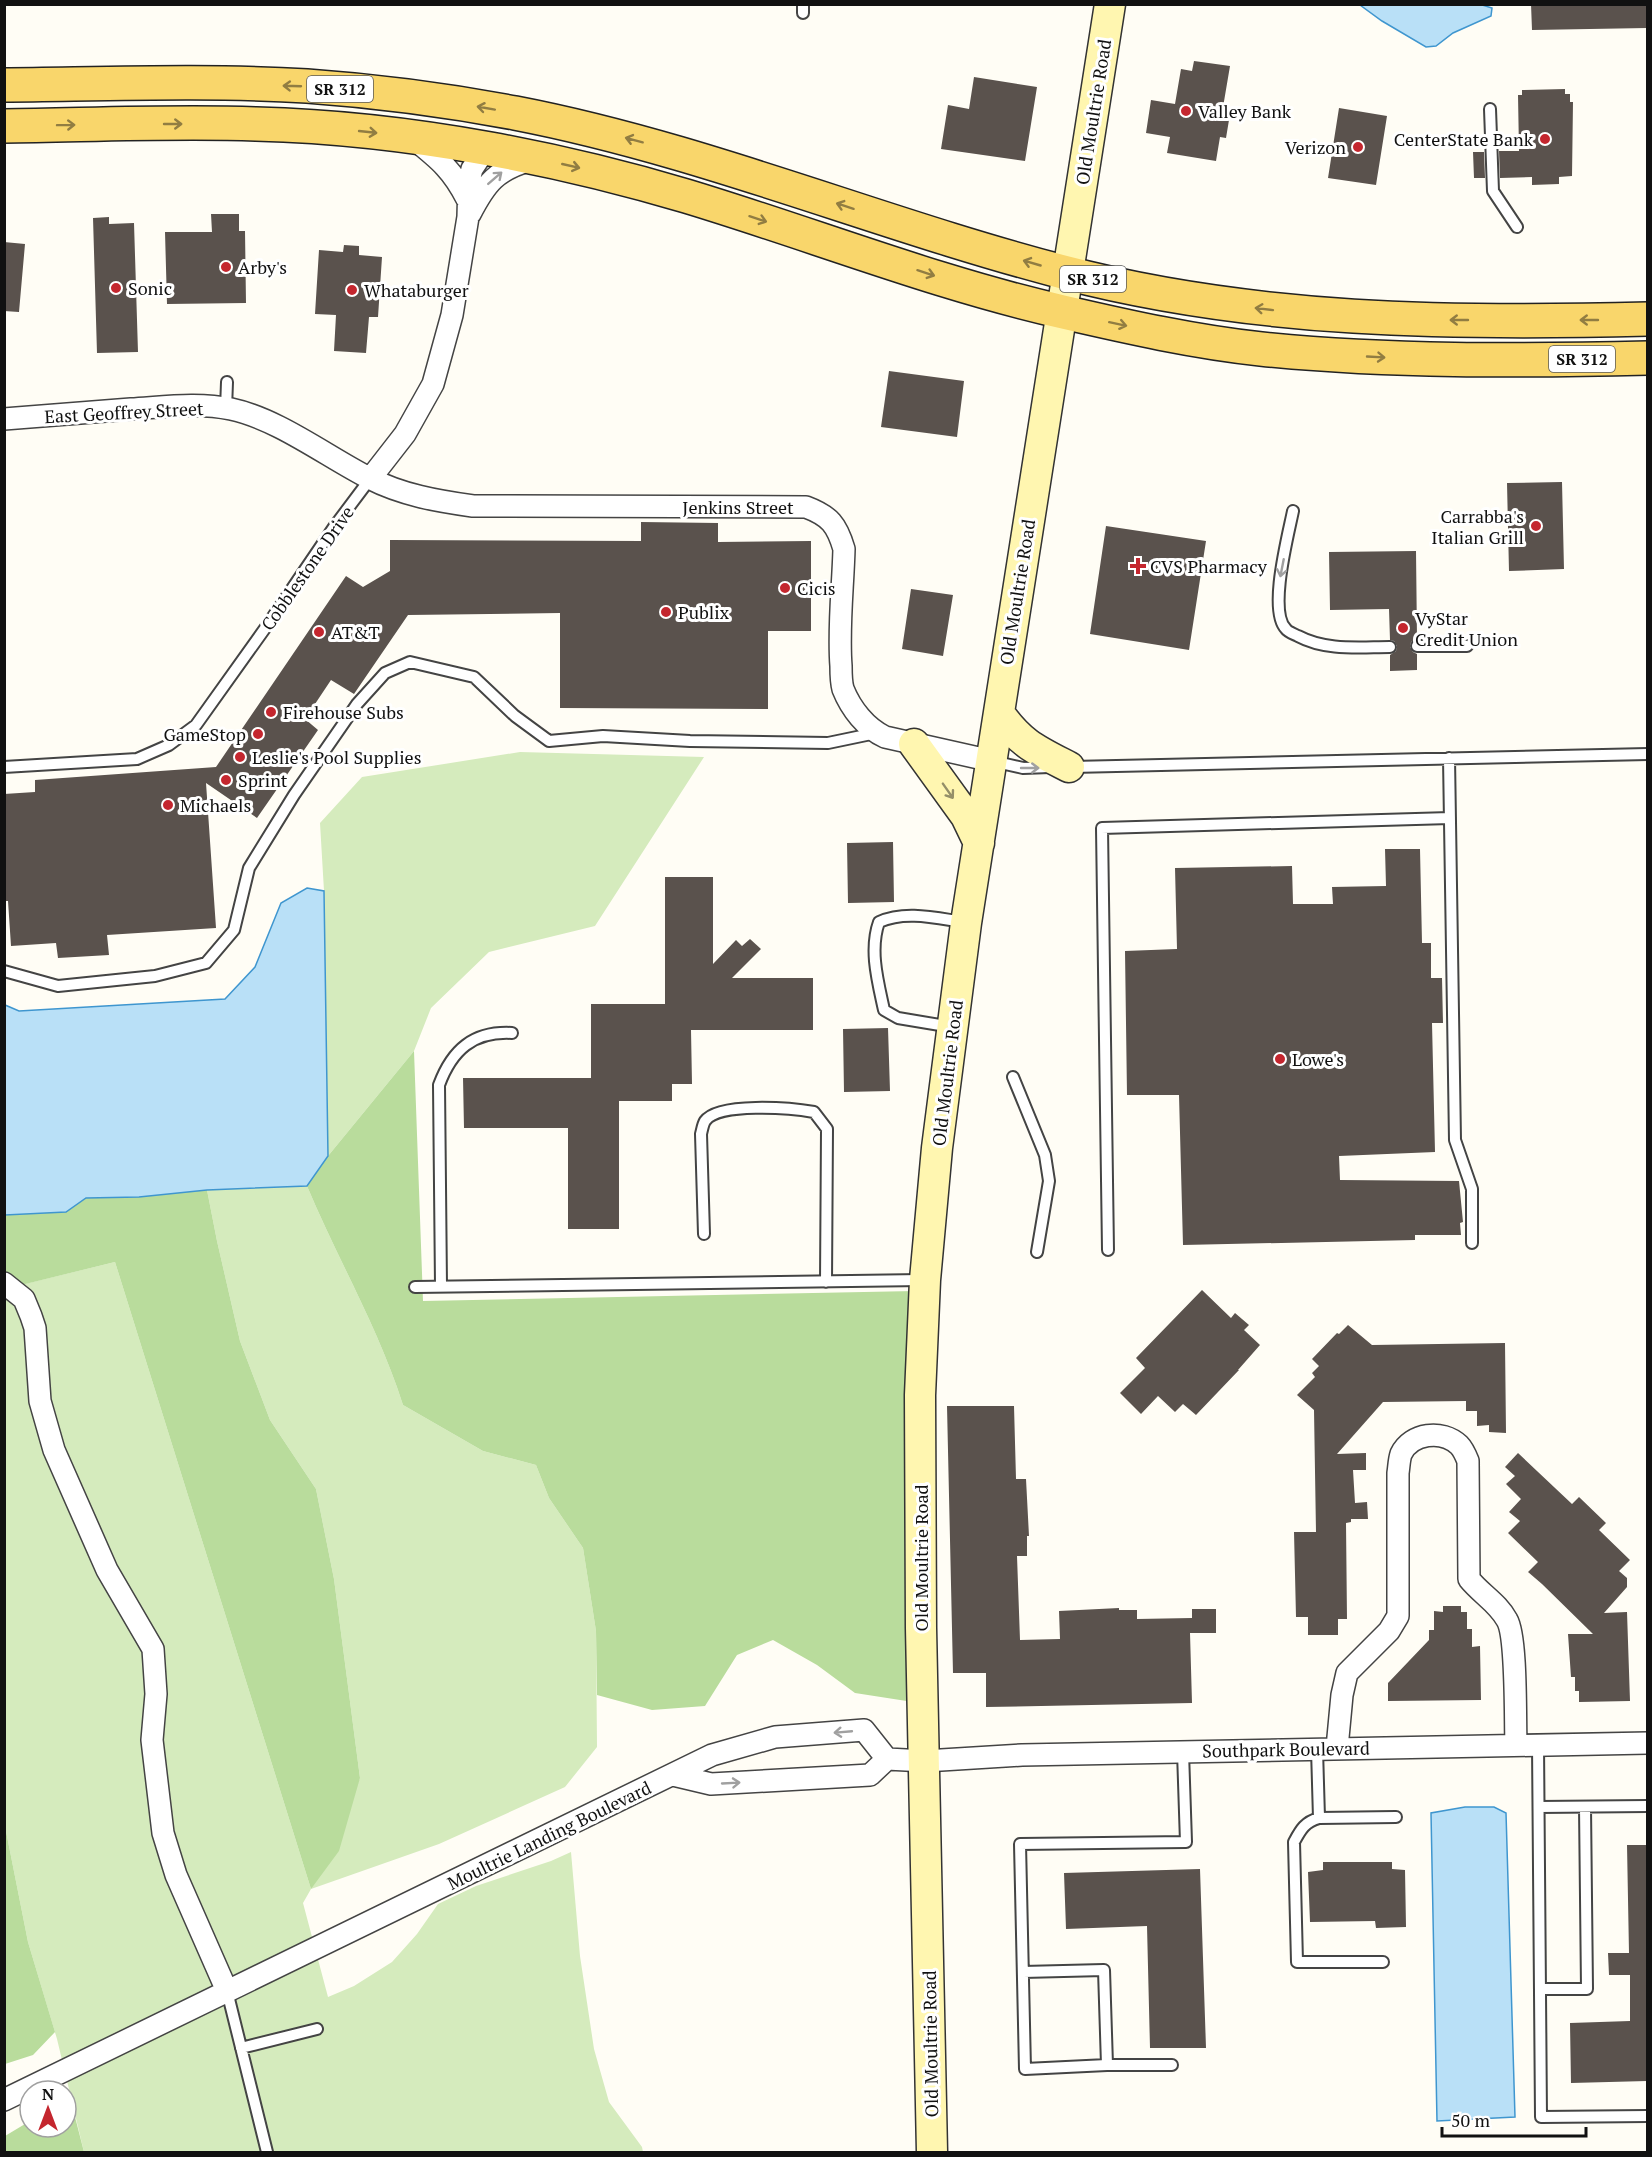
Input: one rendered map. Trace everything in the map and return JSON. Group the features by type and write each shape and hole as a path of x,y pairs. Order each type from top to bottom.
{"main road":[{"name":"Old Moultrie Road","path":"932,2152 921,1628 920,1395 925,1280 937,1148 966,923 1110,4"},
{"name":"SR 312","path":"4,85 306,86 448,102 584,127 650,144 968,246 1067,273 1218,303 1366,318 1647,319"},
{"name":"SR 312","path":"4,126 253,123 410,136 538,158 615,177 686,196 978,290 1061,312 1162,333 1257,348 1400,358 1647,358"},
{"path":"486,148 521,134 584,127"},
{"path":"1517,320 1517,359"},
{"path":"999,713 1024,742 1040,753 1069,767"},
{"path":"914,744 966,816 979,843"}],"street":[{"path":"410,136 440,160 457,178 468,208"},
{"name":"Cobblestone Drive","path":"370,479 405,434 433,384 452,315 468,208 469,181 472,169 486,148"},
{"name":"Cobblestone Drive","path":"468,208 494,177 510,166 538,158"},
{"name":"East Geoffrey Street","path":"4,419 171,406 226,409 263,419 370,479"},
{"name":"Jenkins Street","path":"370,479 398,491 433,500 473,506 806,507 820,512 840,533 844,549 840,654 843,687 852,707 876,733"},
{"path":"876,733 992,761"},
{"path":"4,1283 24,1299 32,1316 35,1329 39,1401 54,1450 107,1570 153,1649 156,1694 152,1740 163,1833 176,1875 227,1991"},
{"path":"1327,1748 1347,1673 1389,1631 1398,1616 1400,1456 1414,1439 1438,1435 1458,1445 1468,1461 1469,1579 1478,1591 1501,1609 1509,1623 1513,1660 1516,1744"},
{"path":"674,1775 712,1755 775,1737 864,1730 887,1759"},
{"name":"Southpark Boulevard","path":"887,1759 925,1761 1022,1755 1647,1743"},
{"name":"Moultrie Landing Boulevard","path":"4,2100 674,1775 711,1784 870,1775 887,1759"}],"lane":[{"path":"1490,109 1493,191 1517,227"},
{"path":"226,409 227,382"},
{"name":"Cobblestone Drive","path":"4,767 137,759 169,745 196,725 370,479"},
{"path":"1293,511 1278,589 1279,616 1286,630 1306,640 1337,648 1390,647"},
{"path":"1417,646 1467,646"},
{"path":"4,971 58,986 155,976 206,963 234,930 249,868 294,795 357,704 386,673 410,662 474,677 515,716 549,741 603,736 690,741 828,743 876,733"},
{"path":"992,761 1023,768 1647,754"},
{"path":"1449,758 1455,1140 1472,1189 1472,1243"},
{"path":"1108,1250 1102,828 1450,818"},
{"path":"953,1027 898,1018 884,1010 877,980 874,936 879,922 890,917 920,916 966,923"},
{"path":"441,1287 439,1084 451,1058 465,1045 483,1036 512,1033"},
{"path":"1013,1077 1046,1155 1049,1181 1037,1251"},
{"path":"704,1234 701,1134 705,1121 718,1111 734,1108 814,1112 827,1129 826,1282"},
{"path":"415,1287 925,1280"},
{"path":"1538,1744 1541,2118 1647,2116"},
{"path":"1319,1818 1327,1748"},
{"path":"1172,2065 1025,2069 1020,1844 1186,1842 1183,1752"},
{"path":"1539,1807 1647,1806"},
{"path":"1540,1989 1587,1989 1585,1807"},
{"path":"1383,1962 1297,1962 1294,1842 1308,1821 1319,1818 1396,1817"},
{"path":"1023,1972 1104,1970 1107,2065"},
{"path":"227,1991 267,2152"},
{"path":"241,2048 317,2029"}],"green space":[{"path":"520,752 704,757 595,926 489,952 431,1008 414,1051 328,1156 324,891 320,823 362,777"},
{"path":"414,1051 423,1301 915,1291 913,1702 855,1693 817,1665 773,1640 737,1655 705,1706 652,1710 597,1695 596,1631 583,1548 549,1498 536,1465 483,1451 403,1405 382,1349 307,1186 328,1156"},
{"path":"307,1186 382,1349 403,1405 483,1451 536,1465 549,1498 583,1548 596,1631 597,1747 565,1787 439,1844 311,1889 360,1778 334,1579 316,1489 270,1420 240,1341 207,1190"},
{"path":"207,1190 240,1341 270,1420 316,1489 334,1579 360,1778 339,1851 311,1889 115,1262 5,1289 5,1215 66,1212 86,1198 139,1197"},
{"path":"115,1262 311,1889 303,1903 328,1997 354,1986 392,1962 417,1934 438,1904 476,1886 571,1852 580,1956 594,2049 609,2102 642,2147 643,2152 84,2152 78,2127 78,2079 67,2079 28,1942 5,1826 4,1289"},
{"path":"5,1826 28,1942 55,2032 33,2055 5,2064"},
{"path":"18,2128 18,2139 78,2139 78,2128 84,2152 5,2152 5,2136"}],"water":[{"path":"1479,4 1492,8 1491,16 1453,33 1436,46 1426,47 1360,5"},
{"path":"307,888 324,891 328,1156 307,1186 207,1190 139,1197 86,1198 66,1212 5,1215 5,1005 19,1011 225,999 255,967 281,903"},
{"path":"1465,1807 1494,1807 1506,1813 1515,2117 1437,2121 1431,1813"}],"building":[{"path":"1531,4 1647,4 1647,28 1532,30"},
{"name":"Valley Bank","path":"1194,61 1230,66 1221,119 1229,120 1226,138 1220,137 1216,161 1167,153 1170,137 1146,133 1151,100 1175,104 1181,69 1192,71"},
{"path":"974,77 1037,87 1025,161 941,149 948,105 969,109"},
{"name":"CenterState Bank","path":"1565,89 1565,94 1570,94 1570,102 1573,102 1572,176 1559,177 1559,184 1532,185 1532,177 1500,178 1499,151 1519,151 1518,95 1522,95 1522,90"},
{"name":"Verizon","path":"1339,108 1387,116 1376,185 1328,178"},
{"path":"1473,152 1484,152 1485,178 1474,178"},
{"path":"211,214 239,214 239,231 245,231 246,303 167,304 165,232 212,232"},
{"name":"Sonic","path":"109,217 109,224 134,223 138,352 97,353 93,218"},
{"path":"4,242 25,244 19,312 4,311"},
{"path":"344,245 359,246 359,255 382,257 378,317 369,317 366,353 334,351 336,315 315,314 319,250 343,252"},
{"path":"889,371 964,381 957,437 881,427"},
{"name":"Carrabba's Italian Grill","path":"1562,482 1564,569 1509,571 1507,483"},
{"path":"641,522 718,523 718,542 811,541 811,631 768,631 768,709 560,708 560,613 408,615 354,694 331,680 305,719 318,730 257,818 206,783 216,928 107,935 109,955 58,958 56,943 11,946 8,901 4,901 4,794 35,792 35,780 216,767 346,576 363,587 390,571 390,540 641,541"},
{"name":"CVS Pharmacy","path":"1106,526 1206,541 1189,650 1090,634"},
{"name":"VyStar Credit Union","path":"1416,551 1417,639 1411,642 1410,647 1417,654 1417,670 1390,671 1390,655 1396,651 1397,646 1394,641 1390,640 1389,609 1330,610 1329,552"},
{"path":"911,589 953,595 943,656 902,649"},
{"path":"893,842 894,902 848,903 847,843"},
{"name":"Lowe's","path":"1385,849 1420,849 1422,943 1431,943 1431,978 1442,978 1443,1023 1432,1023 1435,1152 1339,1156 1340,1180 1459,1181 1463,1222 1460,1223 1461,1235 1415,1235 1415,1240 1183,1245 1179,1095 1127,1095 1125,951 1177,949 1175,868 1292,866 1293,904 1333,904 1332,887 1386,886"},
{"path":"665,877 713,877 713,964 736,940 742,946 750,939 761,949 732,978 813,978 813,1030 691,1030 692,1084 672,1084 672,1101 619,1101 619,1229 568,1229 568,1128 464,1128 463,1078 591,1078 591,1004 665,1004"},
{"path":"888,1028 890,1091 844,1092 843,1029"},
{"path":"1202,1290 1231,1318 1235,1313 1249,1325 1244,1330 1260,1345 1196,1415 1183,1404 1175,1412 1158,1396 1141,1414 1120,1393 1145,1368 1136,1358"},
{"path":"1348,1325 1372,1345 1505,1343 1506,1433 1489,1432 1489,1425 1477,1426 1477,1411 1466,1411 1466,1401 1383,1402 1337,1454 1366,1453 1366,1470 1353,1470 1355,1503 1367,1502 1368,1519 1351,1519 1351,1522 1346,1523 1347,1619 1338,1619 1338,1635 1308,1635 1308,1617 1296,1617 1294,1532 1316,1532 1314,1410 1297,1395 1315,1377 1312,1373 1319,1366 1312,1359"},
{"path":"947,1406 1014,1406 1016,1479 1026,1479 1029,1536 1027,1536 1027,1556 1017,1556 1020,1640 1060,1639 1059,1611 1119,1608 1119,1610 1137,1610 1137,1619 1192,1618 1192,1609 1216,1609 1216,1633 1190,1633 1192,1703 986,1707 986,1673 953,1673"},
{"path":"1518,1453 1572,1504 1579,1497 1606,1523 1599,1530 1630,1560 1619,1571 1627,1578 1627,1587 1604,1613 1627,1612 1630,1701 1579,1702 1579,1691 1575,1691 1575,1677 1571,1677 1568,1634 1593,1634 1528,1572 1538,1562 1508,1533 1520,1521 1509,1512 1521,1499 1506,1484 1515,1476 1505,1467"},
{"path":"1443,1606 1461,1606 1461,1612 1467,1612 1467,1629 1472,1629 1472,1647 1480,1646 1481,1700 1388,1701 1388,1683 1429,1640 1429,1630 1434,1630 1434,1611 1443,1612"},
{"path":"1627,1845 1647,1845 1647,2081 1571,2083 1570,2023 1630,2021 1630,1975 1609,1975 1608,1953 1629,1953"},
{"path":"1323,1862 1392,1862 1392,1869 1405,1870 1406,1927 1376,1928 1375,1921 1310,1922 1308,1872 1323,1870"},
{"path":"1200,1869 1206,2048 1150,2048 1147,1926 1066,1929 1064,1873"}],"place":[{"name":"Valley Bank","path":"1186,111"},
{"name":"CenterState Bank","path":"1545,139"},
{"name":"Verizon","path":"1358,147"},
{"name":"Arby's","path":"226,267"},
{"name":"Sonic","path":"116,288"},
{"name":"Whataburger","path":"352,290"},
{"name":"Carrabba's Italian Grill","path":"1536,526"},
{"name":"CVS Pharmacy","path":"1138,566"},
{"name":"Cicis","path":"785,588"},
{"name":"Publix","path":"666,612"},
{"name":"VyStar Credit Union","path":"1403,628"},
{"name":"AT&T","path":"319,632"},
{"name":"Firehouse Subs","path":"271,712"},
{"name":"GameStop","path":"258,734"},
{"name":"Leslie's Pool Supplies","path":"240,757"},
{"name":"Sprint","path":"226,780"},
{"name":"Michaels","path":"168,805"},
{"name":"Lowe's","path":"1280,1059"}]}
